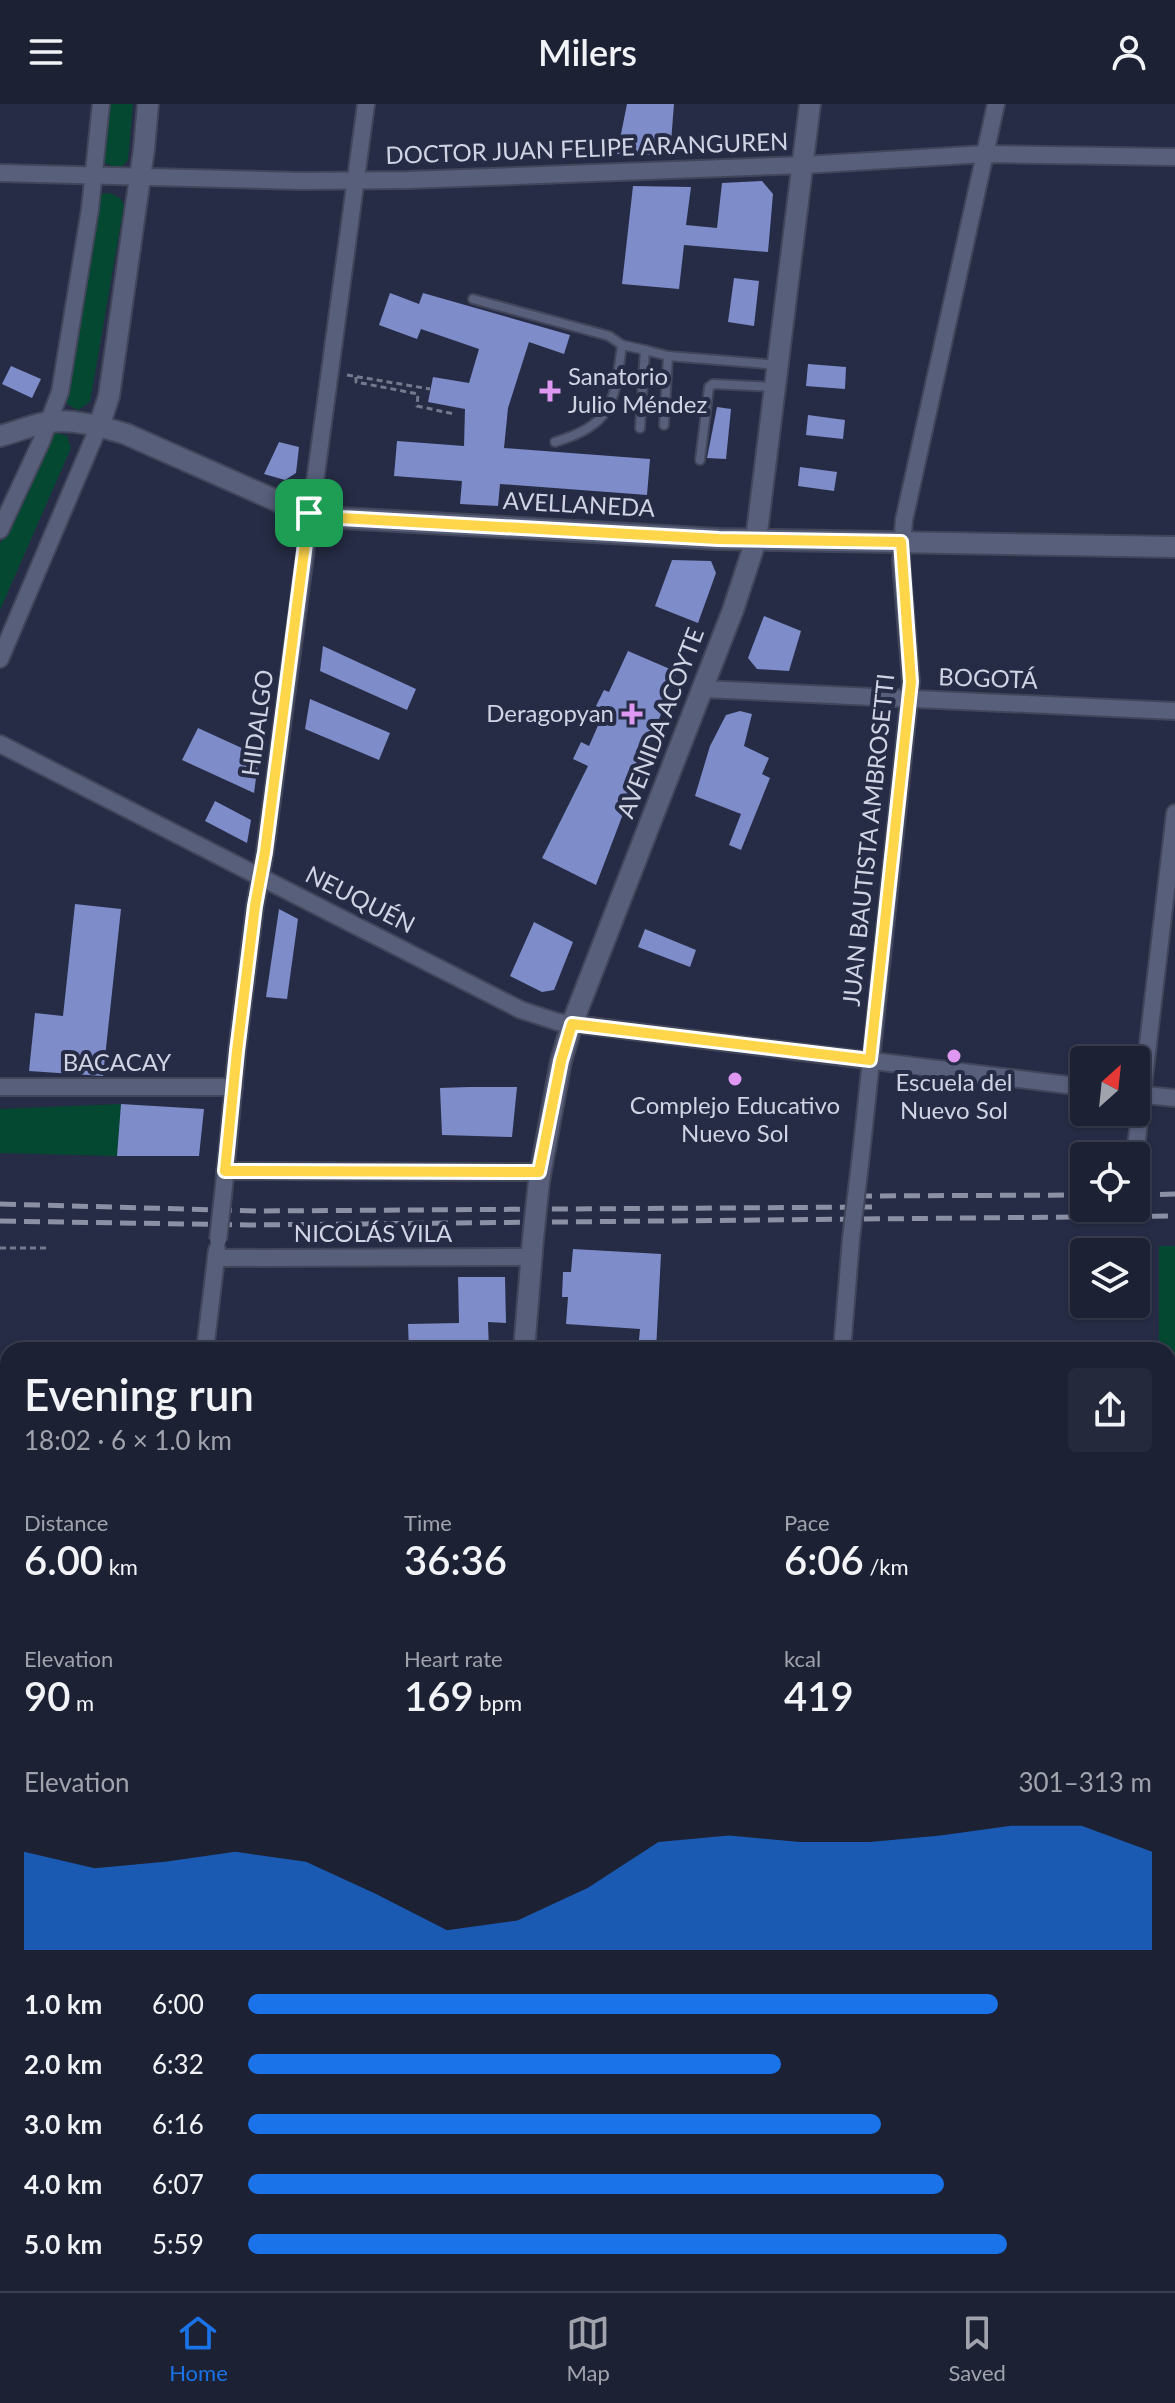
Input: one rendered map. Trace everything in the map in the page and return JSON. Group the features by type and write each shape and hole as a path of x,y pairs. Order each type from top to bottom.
{"main road":[{"path":"99,426 109,396 148,104"},
{"name":"AVENIDA ACOYTE","path":"525,1342 539,1176 561,1061 572,1024 703,689 756,540 810,104"},
{"name":"AVELLANEDA","path":"0,436 49,422 99,426 126,434 309,513 341,518 756,540 1175,547"}],"street":[{"path":"0,530 60,392 94,177 101,104"},
{"name":"HIDALGO","path":"206,1342 255,906 366,104"},
{"name":"JUAN BAUTISTA AMBROSETTI","path":"843,1342 909,700 911,666 901,542 996,104"},
{"name":"DOCTOR JUAN FELIPE ARANGUREN","path":"0,173 357,181 804,165 985,154 1175,157"},
{"path":"0,659 99,426"},
{"name":"BOGOTÁ","path":"703,689 1175,711"},
{"name":"NEUQUÉN","path":"0,744 521,1010 558,1022 1070,1085"},
{"path":"1145,1046 1175,813"},
{"name":"BACACAY","path":"0,1087 234,1087"},
{"path":"1150,1095 1175,1098"},
{"path":"224,1178 539,1176"},
{"name":"NICOLÁS VILA","path":"216,1258 532,1248"}],"lane":[{"path":"473,299 609,336 622,345 668,356 779,365"},
{"path":"555,442 583,434 600,420 615,392 622,345"},
{"path":"640,428 645,350"},
{"path":"664,425 668,356"},
{"path":"700,460 709,387 713,384 776,387"}],"path":[{"path":"330,373 430,389"},
{"path":"356,377 356,382 418,394 417,406 454,414"},
{"path":"0,1248 46,1248"}],"green space":[{"path":"107,104 133,104 128,160 120,169 105,163 102,156"},
{"path":"110,193 121,199 124,205 90,402 78,410 67,404 67,397 95,201 101,194"},
{"path":"53,432 67,436 71,448 0,610 0,544 47,437"},
{"path":"121,1104 117,1156 0,1153 0,1109"},
{"path":"1159,1246 1175,1246 1175,1342 1159,1342"}],"building":[{"path":"627,104 674,104 670,155 617,154"},
{"path":"762,181 773,194 768,252 684,245 679,289 622,284 633,186 691,187 686,225 717,228 722,183"},
{"path":"734,278 759,281 754,326 728,322"},
{"path":"390,293 419,304 423,293 570,335 564,354 529,342 508,408 504,448 650,459 647,495 500,484 498,506 460,504 462,481 394,476 397,441 464,446 465,409 428,402 433,377 469,383 479,349 421,329 417,339 379,325"},
{"path":"808,364 846,367 845,389 806,386"},
{"path":"11,366 41,379 32,398 2,384"},
{"path":"717,407 731,409 726,459 707,458"},
{"path":"808,415 845,420 843,439 806,435"},
{"path":"279,442 299,447 296,473 285,480 264,474"},
{"path":"800,467 837,472 834,491 798,486"},
{"path":"672,560 711,561 716,573 698,623 655,606"},
{"path":"764,616 801,631 789,671 757,669 748,658"},
{"path":"323,646 416,689 407,710 320,671"},
{"path":"628,651 677,672 596,885 542,858 588,766 573,759 581,742 589,746 604,712 595,708 604,690 609,692"},
{"path":"310,699 390,733 379,760 305,729"},
{"path":"740,711 752,714 744,746 769,758 762,774 770,778 741,850 729,845 741,814 695,796 710,746 726,715"},
{"path":"198,728 259,756 254,793 182,760"},
{"path":"215,801 251,820 247,843 205,821"},
{"path":"75,904 121,909 103,1076 29,1071 35,1013 63,1016"},
{"path":"279,909 298,919 287,999 266,997"},
{"path":"534,922 573,942 554,990 542,992 510,976"},
{"path":"645,929 696,950 690,967 638,947"},
{"path":"517,1087 512,1137 442,1135 440,1088"},
{"path":"121,1104 204,1109 199,1156 117,1156"},
{"path":"573,1249 661,1254 656,1342 639,1342 640,1329 566,1324 568,1297 562,1297 563,1272 571,1272"},
{"path":"458,1277 505,1277 506,1323 488,1322 489,1342 409,1342 408,1324 459,1323"}],"railway":[{"path":"1150,1195 1175,1194"},
{"path":"856,1196 1070,1195"},
{"path":"0,1204 258,1211 872,1207"},
{"path":"0,1221 249,1225 1175,1216"}],"place":[{"name":"Sanatorio Julio Méndez","path":"550,391"},
{"name":"Deragopyan","path":"632,714"},
{"name":"Escuela del Nuevo Sol","path":"954,1056"},
{"name":"Complejo Educativo Nuevo Sol","path":"735,1079"}],"route":[{"path":"309,513 341,518 719,539 901,542 911,682 870,1060 572,1024 561,1061 539,1172 225,1171 255,906 265,852 309,513"}]}
